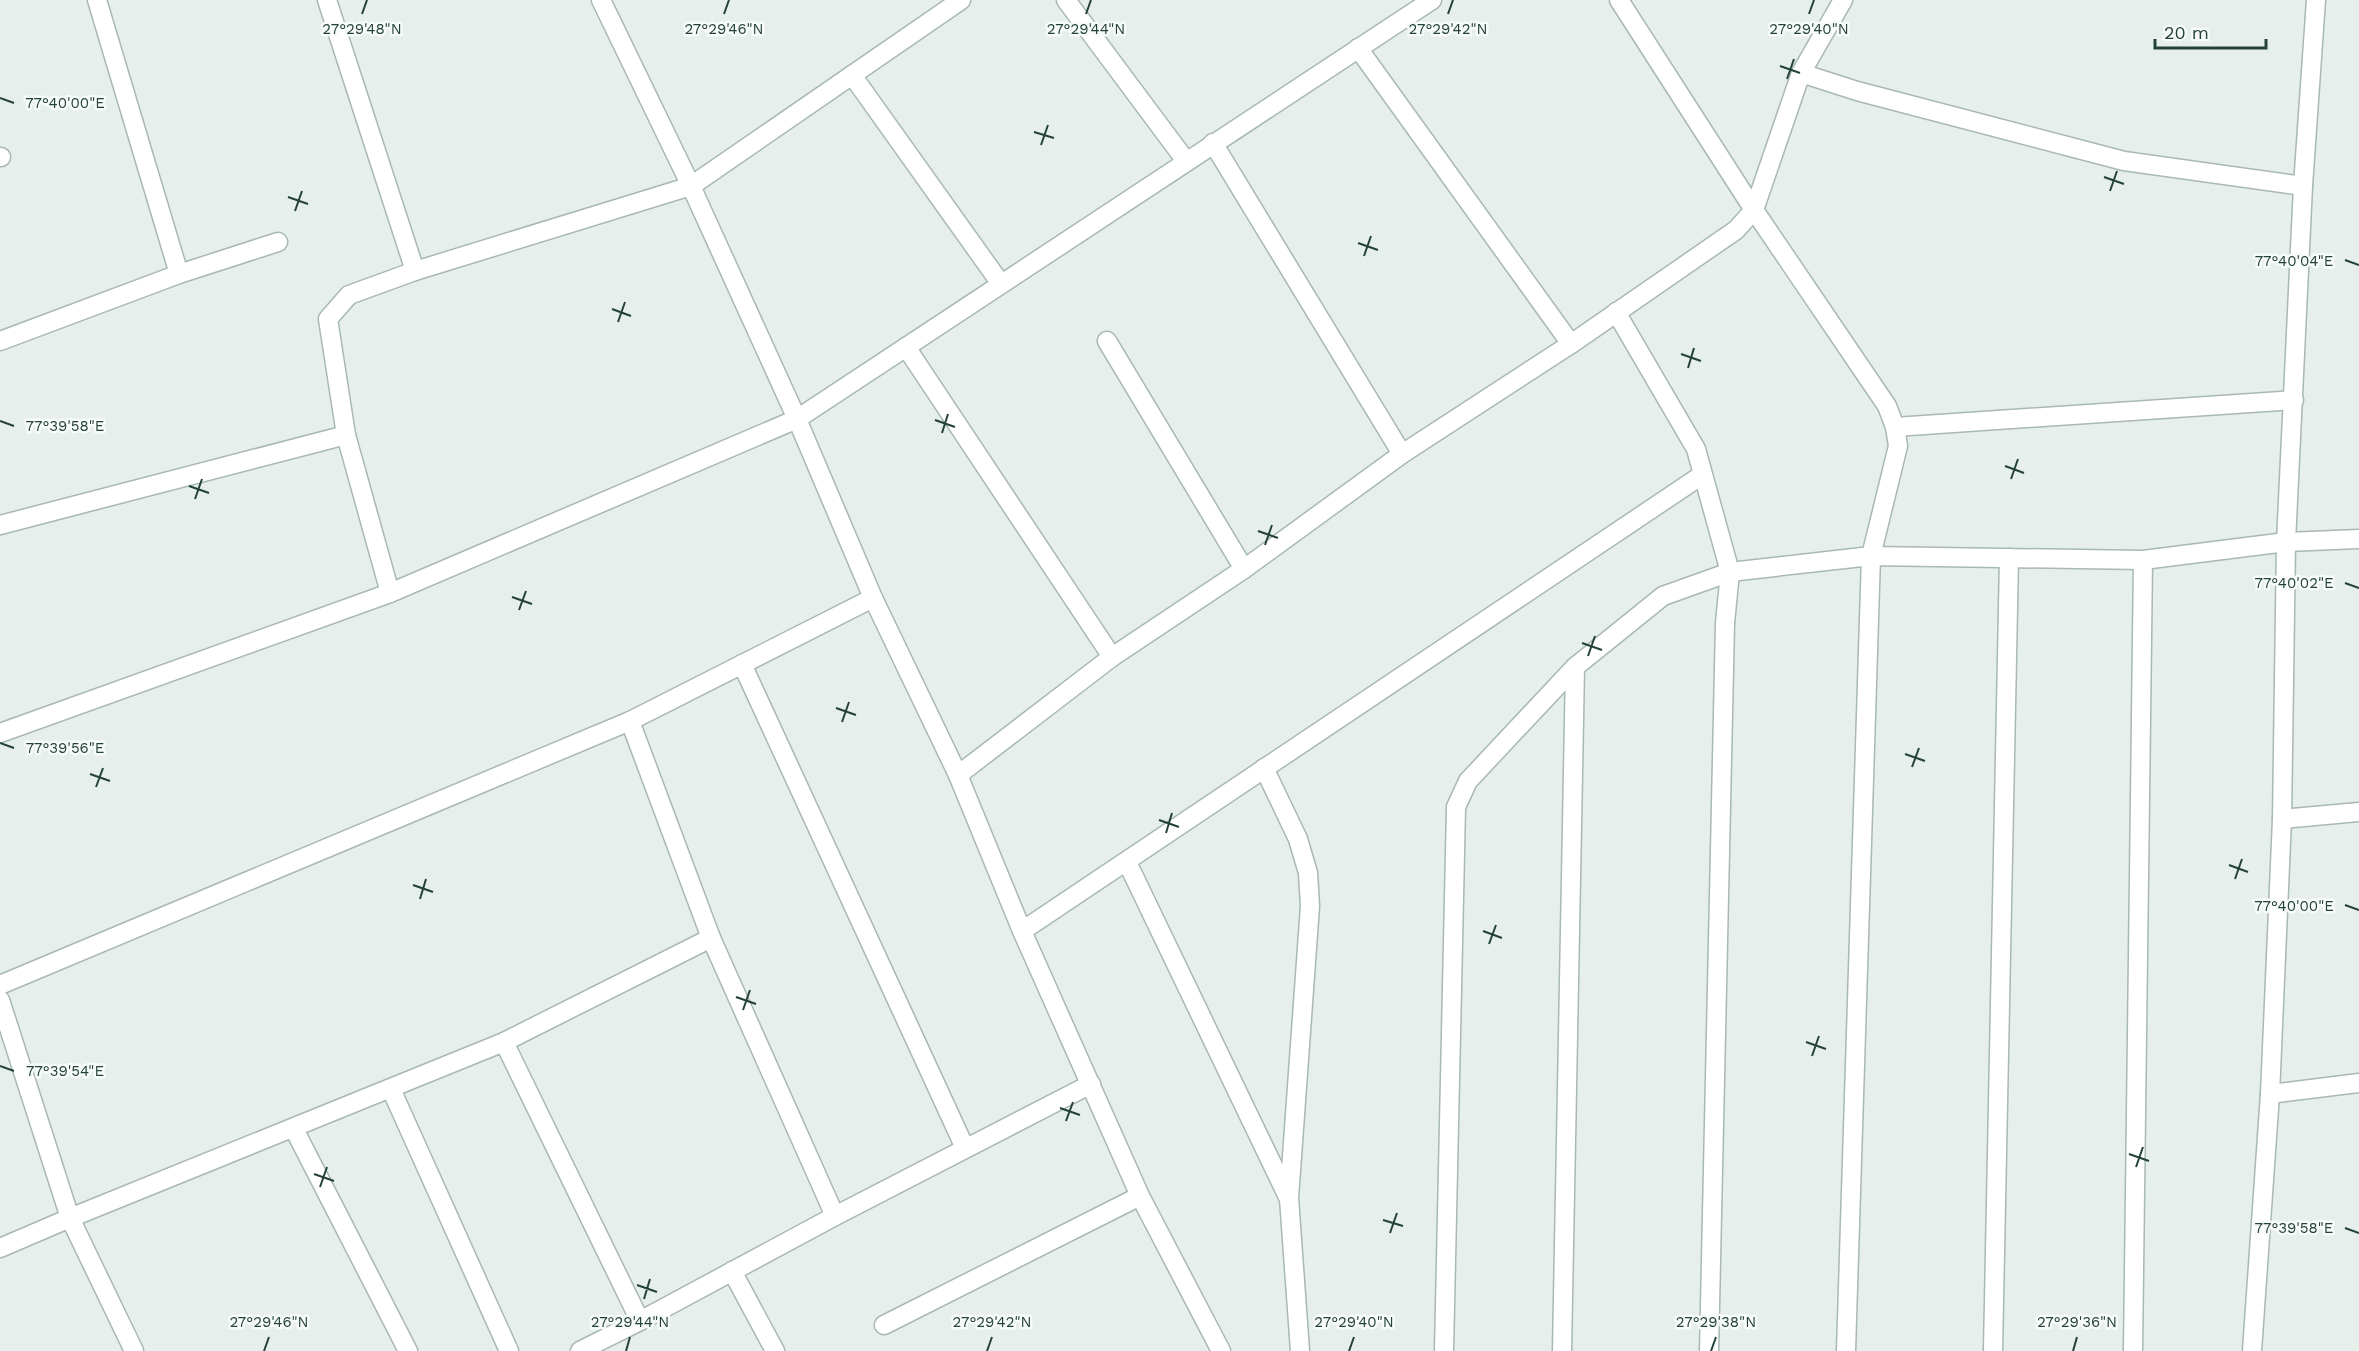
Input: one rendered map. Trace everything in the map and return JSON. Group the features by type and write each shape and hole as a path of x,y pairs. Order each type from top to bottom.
{"street":[{"path":"97,0 179,274"},
{"path":"327,0 415,271"},
{"path":"601,0 691,186 797,419 873,598 958,775 1022,931 1140,1196 1214,1349"},
{"path":"390,593 346,435 328,319 349,295 415,271 691,186 961,0"},
{"path":"1066,0 1186,161"},
{"path":"0,733 390,593 797,419 1432,0"},
{"path":"1618,0 1754,210 1887,406 1895,427 1898,447 1871,556 1846,1351"},
{"path":"958,775 1112,657 1244,568 1401,454 1570,344 1736,230 1754,210 1801,73 1843,0"},
{"path":"2252,1351 2270,1095 2282,819 2286,542 2303,186 2316,0"},
{"path":"1358,48 1570,344"},
{"path":"1801,73 1857,91 2124,161 2303,186"},
{"path":"852,75 1000,284"},
{"path":"1213,143 1401,454"},
{"path":"0,341 179,274 278,242"},
{"path":"1616,312 1696,449 1730,572 1725,623 1709,1351"},
{"path":"1107,341 1244,568"},
{"path":"906,347 1112,657"},
{"path":"1895,427 2294,400"},
{"path":"0,525 346,435"},
{"path":"1022,931 1702,475"},
{"path":"1444,1351 1456,807 1468,781 1575,667 1664,596 1730,572 1871,556 2143,560 2286,542 2359,539"},
{"path":"1993,1351 2009,558"},
{"path":"2133,1351 2143,560"},
{"path":"0,985 630,721 873,598"},
{"path":"742,664 965,1149"},
{"path":"1562,1351 1575,667"},
{"path":"630,721 711,938 835,1216"},
{"path":"1264,768 1298,839 1308,873 1310,906 1289,1198 1300,1351"},
{"path":"2282,819 2359,812"},
{"path":"1127,862 1289,1198"},
{"path":"0,1248 504,1042 711,938"},
{"path":"0,1000 70,1218 134,1351"},
{"path":"504,1042 640,1321"},
{"path":"2270,1095 2359,1083"},
{"path":"580,1351 1091,1084"},
{"path":"391,1089 509,1351"},
{"path":"294,1129 408,1351"},
{"path":"884,1325 1140,1196"},
{"path":"732,1271 775,1351"}]}
